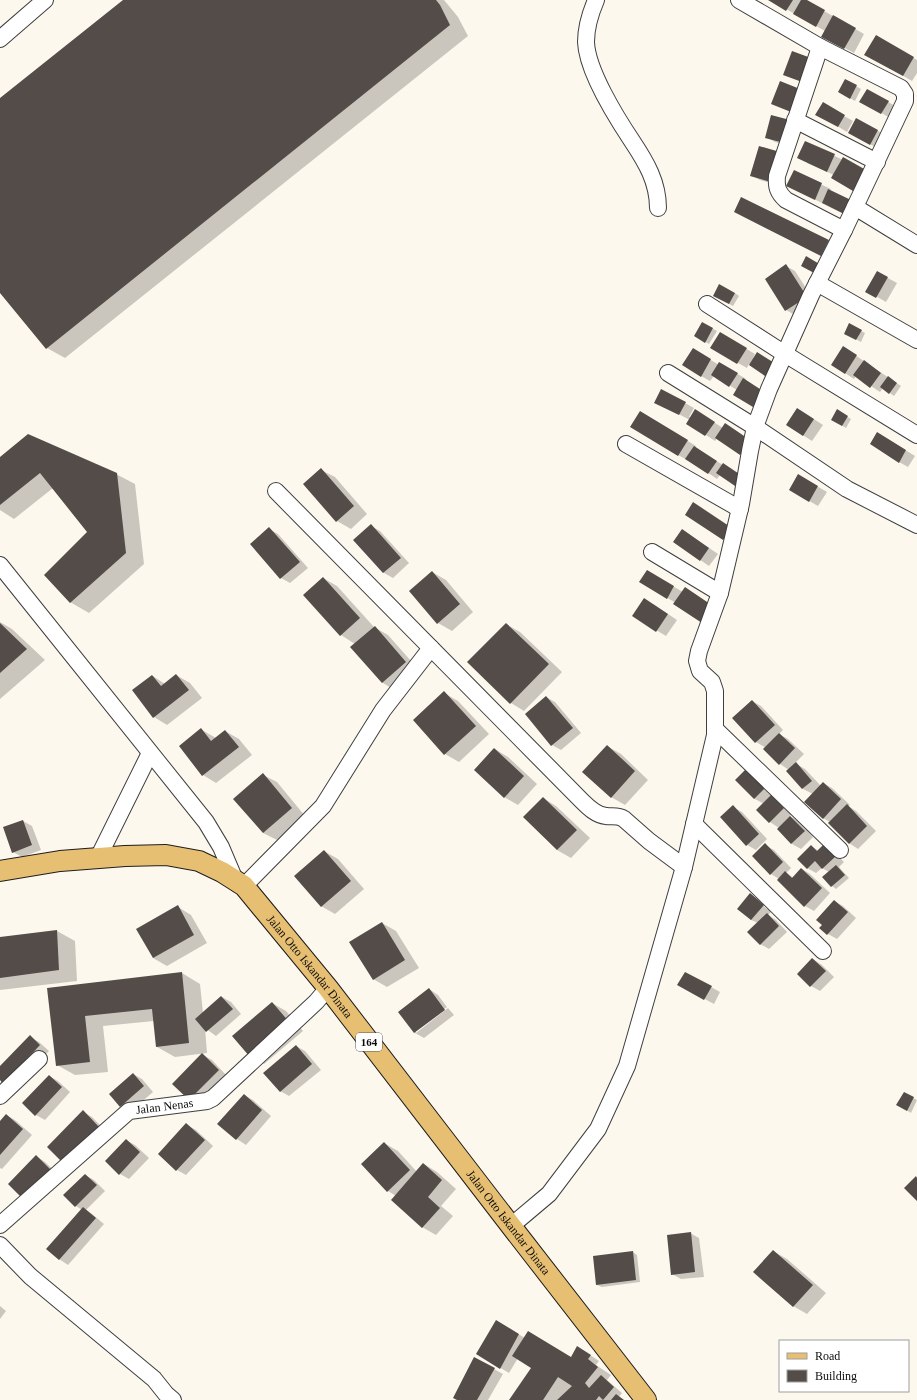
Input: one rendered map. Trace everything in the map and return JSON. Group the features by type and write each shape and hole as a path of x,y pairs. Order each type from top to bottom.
{"main road":[{"name":"Jalan Otto Iskandar Dinata","path":"0,871 60,861 166,855 199,861 240,883 328,988 646,1400"}],"street":[{"path":"0,40 45,0"},
{"path":"596,0 589,19 586,42 589,61 620,123 643,157 653,176 658,198 658,208"},
{"path":"511,1226 548,1194 598,1129 626,1066 684,867 715,735 716,691 714,685 700,671 697,661 699,651 720,593 740,509 755,427 769,389 817,283 877,162 905,101 905,94 901,88 820,46 739,0"},
{"path":"820,46 776,183 781,195 786,200 844,230"},
{"path":"795,120 877,162"},
{"path":"855,207 917,246"},
{"path":"817,283 917,340"},
{"path":"707,304 917,435"},
{"path":"668,373 755,427 847,489 917,525"},
{"path":"626,444 740,509"},
{"path":"276,491 593,811 604,816 620,816 649,841 684,867"},
{"path":"652,552 720,593"},
{"path":"0,565 206,822 221,846 240,883 323,806 383,710 431,648"},
{"path":"715,729 840,850"},
{"path":"98,858 150,753"},
{"path":"694,824 823,951"},
{"name":"Jalan Nenas","path":"0,1225 125,1113 131,1110 207,1102 213,1098 316,1002 328,988"},
{"path":"0,1096 39,1060"},
{"path":"0,1245 30,1276 154,1379 173,1400"}],"building":[{"path":"123,0 436,0 450,25 46,349 0,293 0,98"},
{"path":"768,0 793,0 786,11"},
{"path":"801,0 807,0 825,10 816,27 793,14"},
{"path":"833,15 856,28 844,49 821,37"},
{"path":"876,35 914,57 903,76 864,55"},
{"path":"792,51 811,58 802,82 783,75"},
{"path":"845,79 857,85 850,99 838,92"},
{"path":"780,81 800,89 791,112 771,104"},
{"path":"867,89 889,101 881,114 859,102"},
{"path":"823,102 845,115 838,127 815,115"},
{"path":"771,115 790,120 784,143 765,138"},
{"path":"856,118 878,130 870,145 848,133"},
{"path":"805,141 835,154 827,172 797,158"},
{"path":"759,146 780,152 771,182 750,176"},
{"path":"843,157 866,170 853,191 831,178"},
{"path":"794,170 822,183 815,200 786,186"},
{"path":"828,189 851,200 844,214 822,203"},
{"path":"741,197 829,240 821,256 734,212"},
{"path":"806,256 821,265 816,274 801,266"},
{"path":"786,264 807,297 785,311 765,279"},
{"path":"877,271 888,277 876,298 865,292"},
{"path":"719,284 735,293 729,304 713,296"},
{"path":"702,322 713,328 705,343 694,336"},
{"path":"849,323 862,330 856,340 844,334"},
{"path":"720,332 747,348 737,364 710,348"},
{"path":"843,346 857,355 845,374 831,365"},
{"path":"693,348 711,359 701,377 682,365"},
{"path":"757,352 776,364 768,378 749,365"},
{"path":"864,360 881,373 870,388 853,375"},
{"path":"719,362 738,373 729,387 711,375"},
{"path":"888,376 897,383 889,394 880,387"},
{"path":"743,378 763,391 753,407 733,395"},
{"path":"661,389 686,402 679,415 654,403"},
{"path":"797,408 814,419 803,436 786,425"},
{"path":"695,409 715,422 705,436 686,424"},
{"path":"837,409 848,416 842,426 831,420"},
{"path":"640,411 688,440 678,456 630,427"},
{"path":"725,423 750,440 740,455 715,438"},
{"path":"877,432 906,450 899,463 870,444"},
{"path":"28,434 117,473 126,553 70,603 44,575 87,532 40,473 0,505 0,457"},
{"path":"694,446 717,461 708,474 685,459"},
{"path":"723,463 745,478 738,488 716,473"},
{"path":"321,468 354,506 336,522 303,484"},
{"path":"798,474 818,486 809,502 789,490"},
{"path":"693,502 732,528 723,540 685,515"},
{"path":"371,524 401,558 383,573 353,540"},
{"path":"269,527 300,562 280,579 250,544"},
{"path":"682,529 709,548 700,561 673,542"},
{"path":"647,570 674,586 667,599 639,582"},
{"path":"432,571 460,604 437,624 409,591"},
{"path":"323,577 360,618 340,636 303,595"},
{"path":"685,587 713,606 702,623 673,604"},
{"path":"644,598 668,614 656,632 632,616"},
{"path":"0,623 27,649 0,673"},
{"path":"506,623 549,664 510,704 467,662"},
{"path":"375,626 406,662 382,683 350,647"},
{"path":"176,674 189,690 153,718 132,690 152,675 161,686"},
{"path":"444,691 476,726 444,755 413,720"},
{"path":"546,696 573,728 551,746 525,714"},
{"path":"752,700 775,725 755,743 732,718"},
{"path":"201,728 211,741 225,730 239,747 202,776 179,746"},
{"path":"779,733 795,748 779,765 763,749"},
{"path":"607,745 635,771 611,798 582,772"},
{"path":"494,748 524,776 504,798 474,770"},
{"path":"796,762 812,781 802,789 786,771"},
{"path":"749,766 768,785 754,799 735,780"},
{"path":"263,773 292,808 263,833 233,799"},
{"path":"823,782 841,799 823,819 804,802"},
{"path":"771,795 784,808 769,823 756,810"},
{"path":"543,797 577,830 557,850 523,817"},
{"path":"847,804 867,826 849,844 828,823"},
{"path":"733,805 759,834 746,846 720,817"},
{"path":"790,816 805,831 791,844 777,829"},
{"path":"23,820 32,845 12,853 3,827"},
{"path":"765,843 783,862 770,875 752,856"},
{"path":"824,844 836,856 822,869 815,861 807,869 797,859 811,845 817,851"},
{"path":"324,850 351,881 321,907 294,876"},
{"path":"836,865 845,875 831,887 822,877"},
{"path":"801,868 822,888 804,907 777,880 785,871 792,878"},
{"path":"750,893 764,905 751,920 737,909"},
{"path":"834,900 848,912 827,935 819,928 822,925 816,920"},
{"path":"178,905 194,935 153,958 136,929"},
{"path":"767,913 779,926 760,945 747,932"},
{"path":"382,922 405,960 373,980 349,942"},
{"path":"57,930 59,970 0,978 0,937"},
{"path":"812,958 826,971 810,987 797,974"},
{"path":"182,972 189,1043 156,1047 152,1009 85,1016 90,1062 56,1066 47,988"},
{"path":"685,972 712,986 704,1000 677,985"},
{"path":"429,988 445,1010 414,1033 398,1012"},
{"path":"221,996 233,1009 206,1032 195,1019"},
{"path":"272,1002 290,1023 250,1057 232,1036"},
{"path":"30,1035 40,1045 3,1084 0,1080 0,1066"},
{"path":"296,1045 312,1064 280,1092 263,1073"},
{"path":"202,1053 219,1070 189,1100 172,1084"},
{"path":"133,1073 144,1086 120,1107 109,1094"},
{"path":"49,1075 62,1087 35,1116 22,1103"},
{"path":"904,1092 914,1097 907,1111 896,1105"},
{"path":"244,1094 262,1110 236,1140 217,1124"},
{"path":"83,1110 99,1127 63,1163 47,1147"},
{"path":"6,1114 23,1129 0,1155 0,1121"},
{"path":"186,1123 205,1140 176,1171 158,1154"},
{"path":"126,1139 140,1152 119,1175 105,1161"},
{"path":"384,1142 410,1170 387,1192 361,1164"},
{"path":"36,1155 51,1170 23,1199 8,1184"},
{"path":"423,1163 442,1180 428,1197 440,1208 422,1228 391,1200"},
{"path":"85,1174 97,1185 75,1207 63,1195"},
{"path":"916,1176 917,1178 917,1201 904,1188"},
{"path":"83,1207 96,1218 59,1260 46,1249"},
{"path":"691,1232 695,1272 671,1275 667,1235"},
{"path":"773,1250 813,1285 793,1307 753,1272"},
{"path":"633,1251 636,1280 596,1285 593,1256"},
{"path":"496,1320 519,1334 500,1369 476,1354"},
{"path":"528,1331 571,1357 577,1346 591,1355 588,1359 598,1367 585,1383 589,1388 601,1375 614,1387 603,1400 599,1396 596,1400 557,1400 572,1386 558,1377 543,1400 509,1400 531,1368 512,1356"},
{"path":"474,1357 495,1368 477,1400 457,1400 453,1398"},
{"path":"616,1394 624,1400 611,1400"}]}
